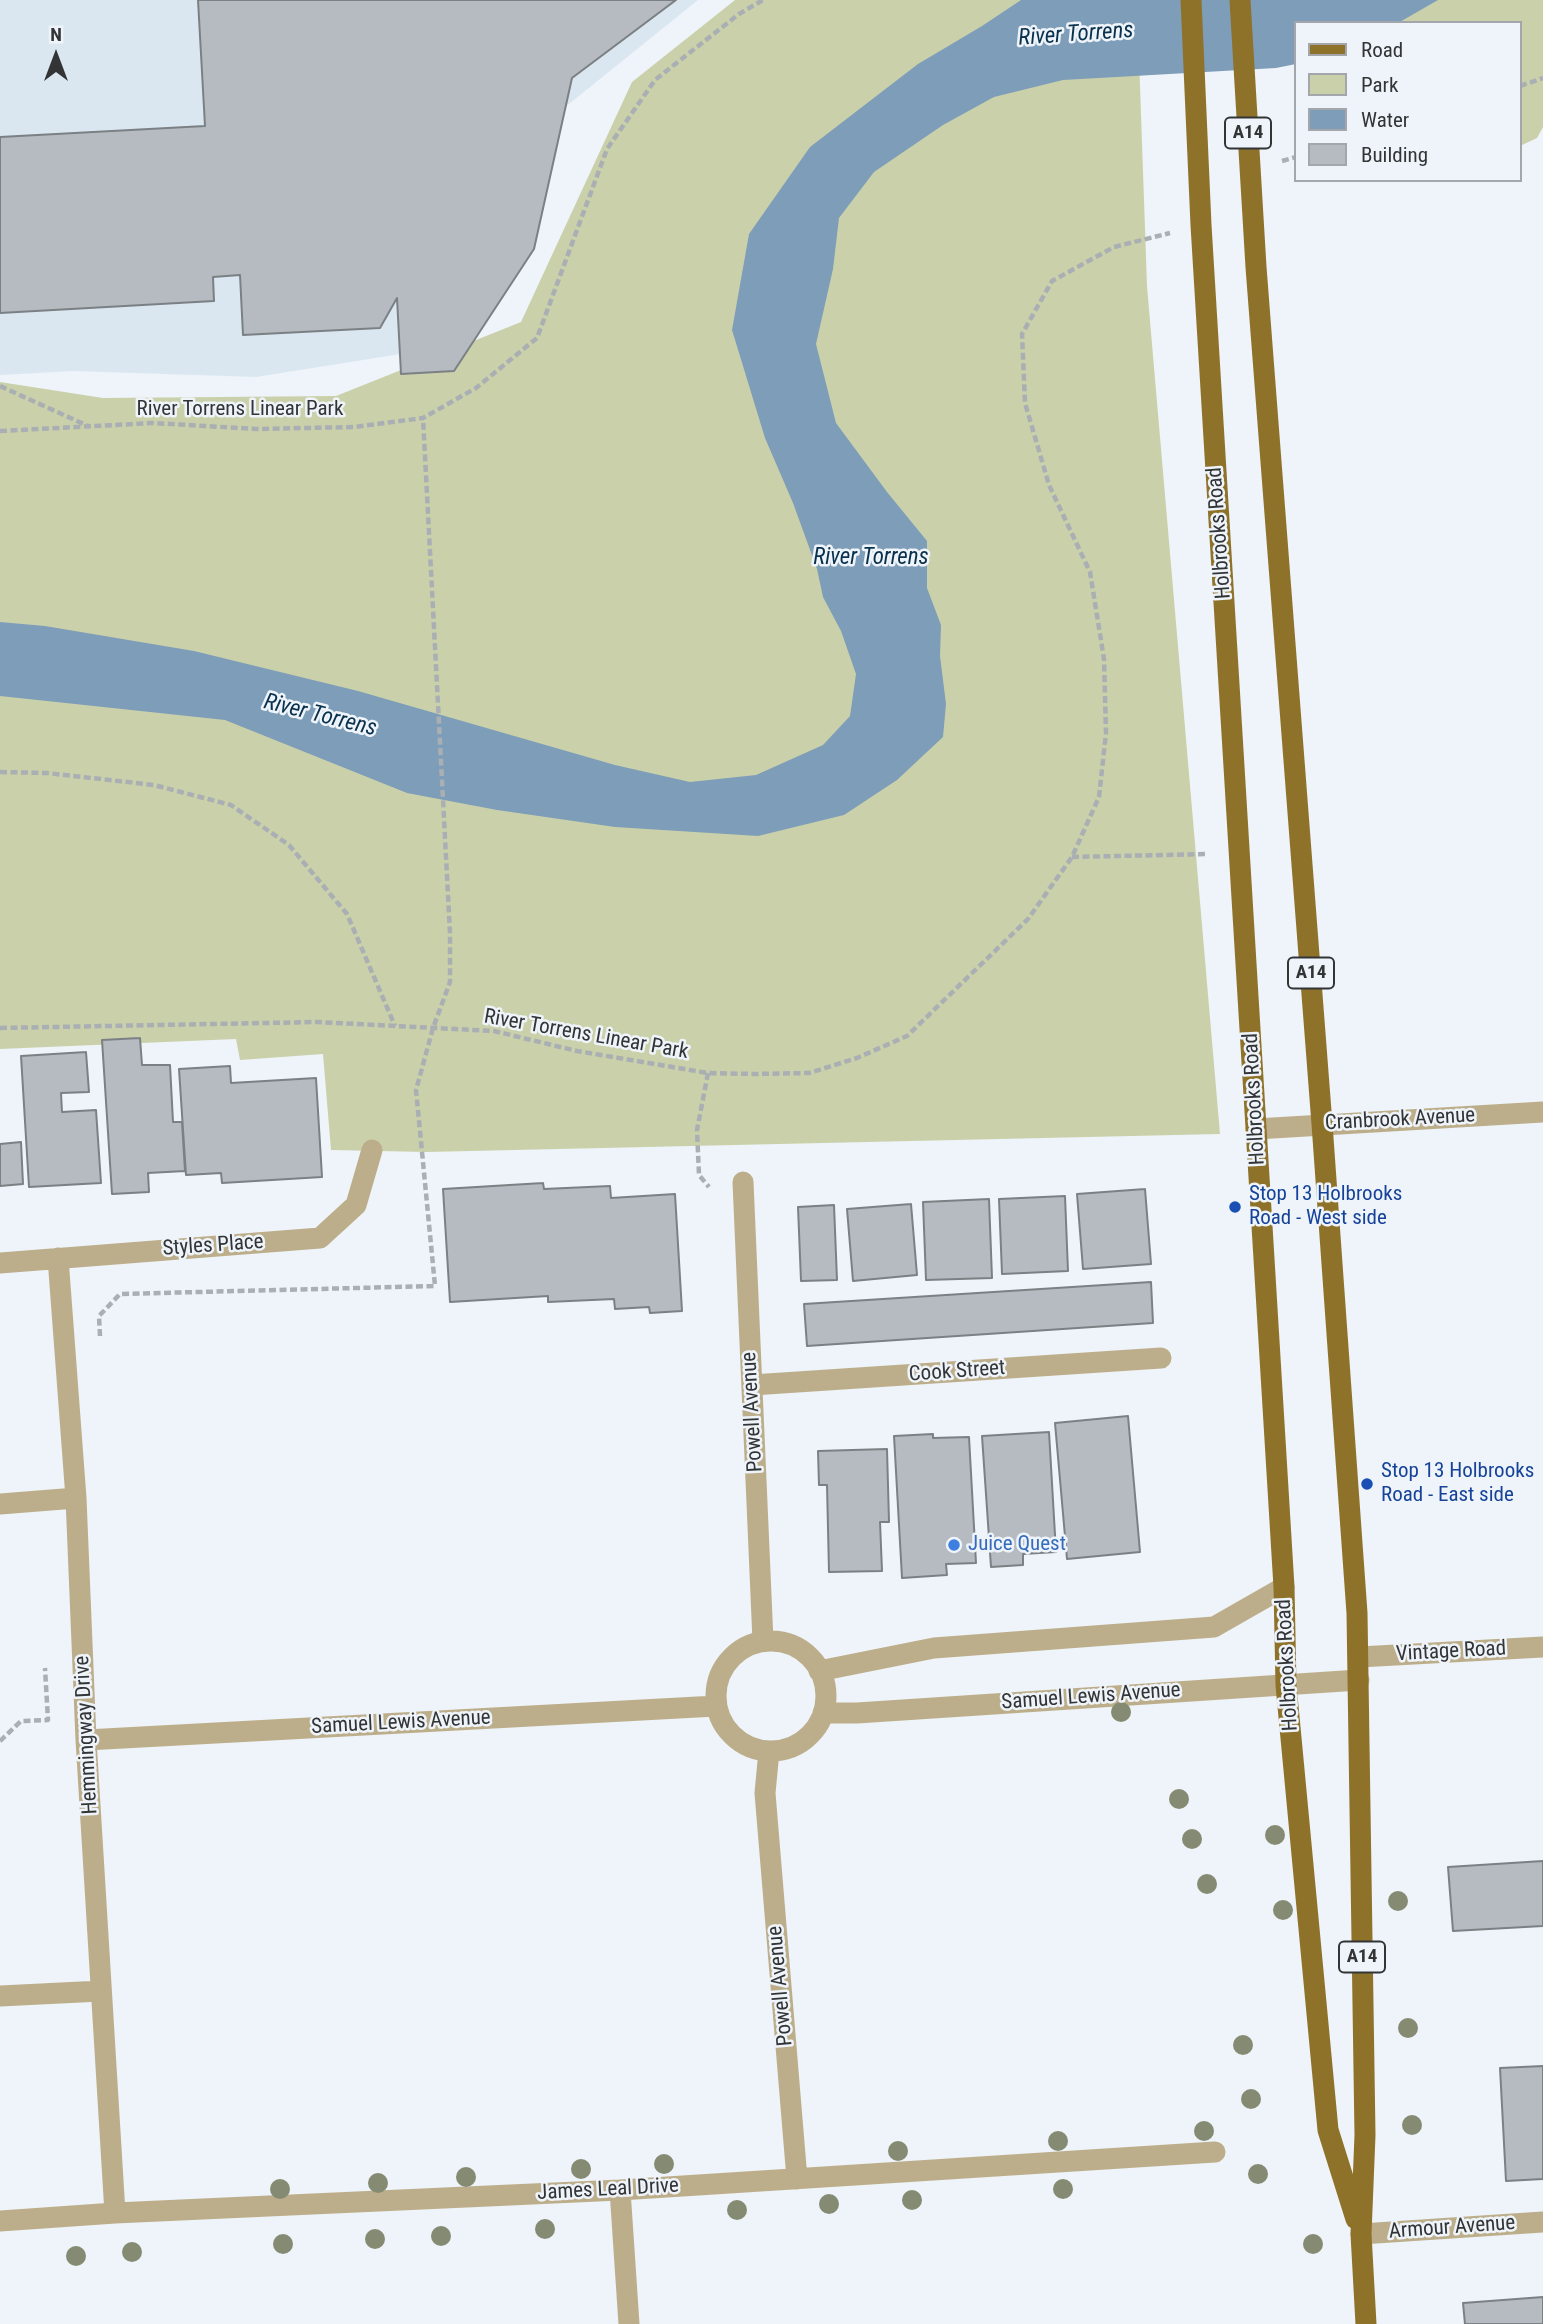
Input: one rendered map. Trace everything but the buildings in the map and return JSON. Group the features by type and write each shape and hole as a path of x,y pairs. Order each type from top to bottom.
{"main road":[{"name":"Holbrooks Road","path":"1191,0 1201,225 1284,1587 1286,1685 1328,2130 1361,2234"},
{"name":"Holbrooks Road","path":"1240,0 1256,267 1322,1124 1359,1657 1364,2135 1361,2234 1366,2324"}],"street":[{"name":"Cranbrook Avenue","path":"1256,1129 1543,1112"},
{"name":"Styles Place","path":"0,1263 320,1238 356,1205 372,1150"},
{"name":"Powell Avenue","path":"743,1182 763,1641"},
{"name":"Hemmingway Drive","path":"58,1258 76,1498 86,1740 115,2213"},
{"name":"Cook Street","path":"752,1385 1161,1358"},
{"path":"0,1504 76,1498"},
{"path":"819,1671 934,1648 1214,1627 1284,1587"},
{"path":"763,1641 796,1647 809,1657 824,1684 826,1698 823,1713 815,1728 802,1741 786,1749 769,1751 750,1747 735,1738 722,1723 716,1706 716,1688 721,1671 732,1657 746,1646 763,1641"},
{"name":"Vintage Road","path":"1359,1657 1543,1647"},
{"name":"Samuel Lewis Avenue","path":"823,1713 1359,1680"},
{"name":"Samuel Lewis Avenue","path":"86,1740 716,1706"},
{"name":"Powell Avenue","path":"769,1751 765,1793 797,2179"},
{"path":"0,1996 101,1991"},
{"name":"James Leal Drive","path":"0,2221 115,2213 620,2190 1215,2152"},
{"path":"620,2190 629,2324"},
{"name":"Armour Avenue","path":"1361,2234 1543,2222"}],"path":[{"name":"River Torrens Linear Park","path":"0,431 153,423 257,429 354,427 423,418 476,388 537,338 607,149 655,80 739,14 763,0"},
{"path":"1522,85 1543,78"},
{"name":"River Torrens Linear Park","path":"0,1028 318,1022 494,1031 577,1051 708,1073 808,1073 857,1058 906,1036 1028,919 1072,857 1098,797 1106,733 1104,659 1090,572 1049,485 1025,403 1022,334 1052,281 1114,247 1201,225"},
{"path":"0,386 91,428"},
{"path":"423,418 450,933 450,982 433,1028"},
{"path":"0,772 47,773 154,785 231,805 289,845 347,914 395,1026"},
{"path":"1072,857 1241,852"},
{"path":"708,1073 697,1130 699,1175 715,1196"},
{"path":"0,1741 21,1721 48,1720 45,1668"}],"shaded area":[{"path":"0,0 698,0 564,108 451,346 256,377 73,371 0,375"}],"green space":[{"path":"735,0 1137,0 1147,286 1220,1134 426,1152 331,1150 323,1054 240,1060 236,1039 0,1049 0,382 103,398 336,396 521,322 632,82"},
{"path":"1285,0 1543,0 1543,127 1537,138 1522,145 1522,21 1295,21"}],"water":[{"name":"River Torrens","path":"1021,0 1438,0 1401,21 1294,21 1294,64 1276,68 1063,80 994,97 943,125 874,172 839,218 833,269 816,344 836,423 927,541 927,588 941,625 940,656 946,704 943,737 897,780 844,815 758,836 615,827 497,810 407,793 225,720 0,696 0,622 45,626 194,651 358,691 615,765 690,782 756,775 823,745 850,716 856,674 841,631 823,597 817,569 793,503 765,438 732,330 749,234 810,147 918,64"}],"place":[{"name":"Stop 13 Holbrooks Road - West side","path":"1235,1207"},
{"name":"Stop 13 Holbrooks Road - East side","path":"1367,1484"},
{"name":"Juice Quest","path":"954,1545"}]}
